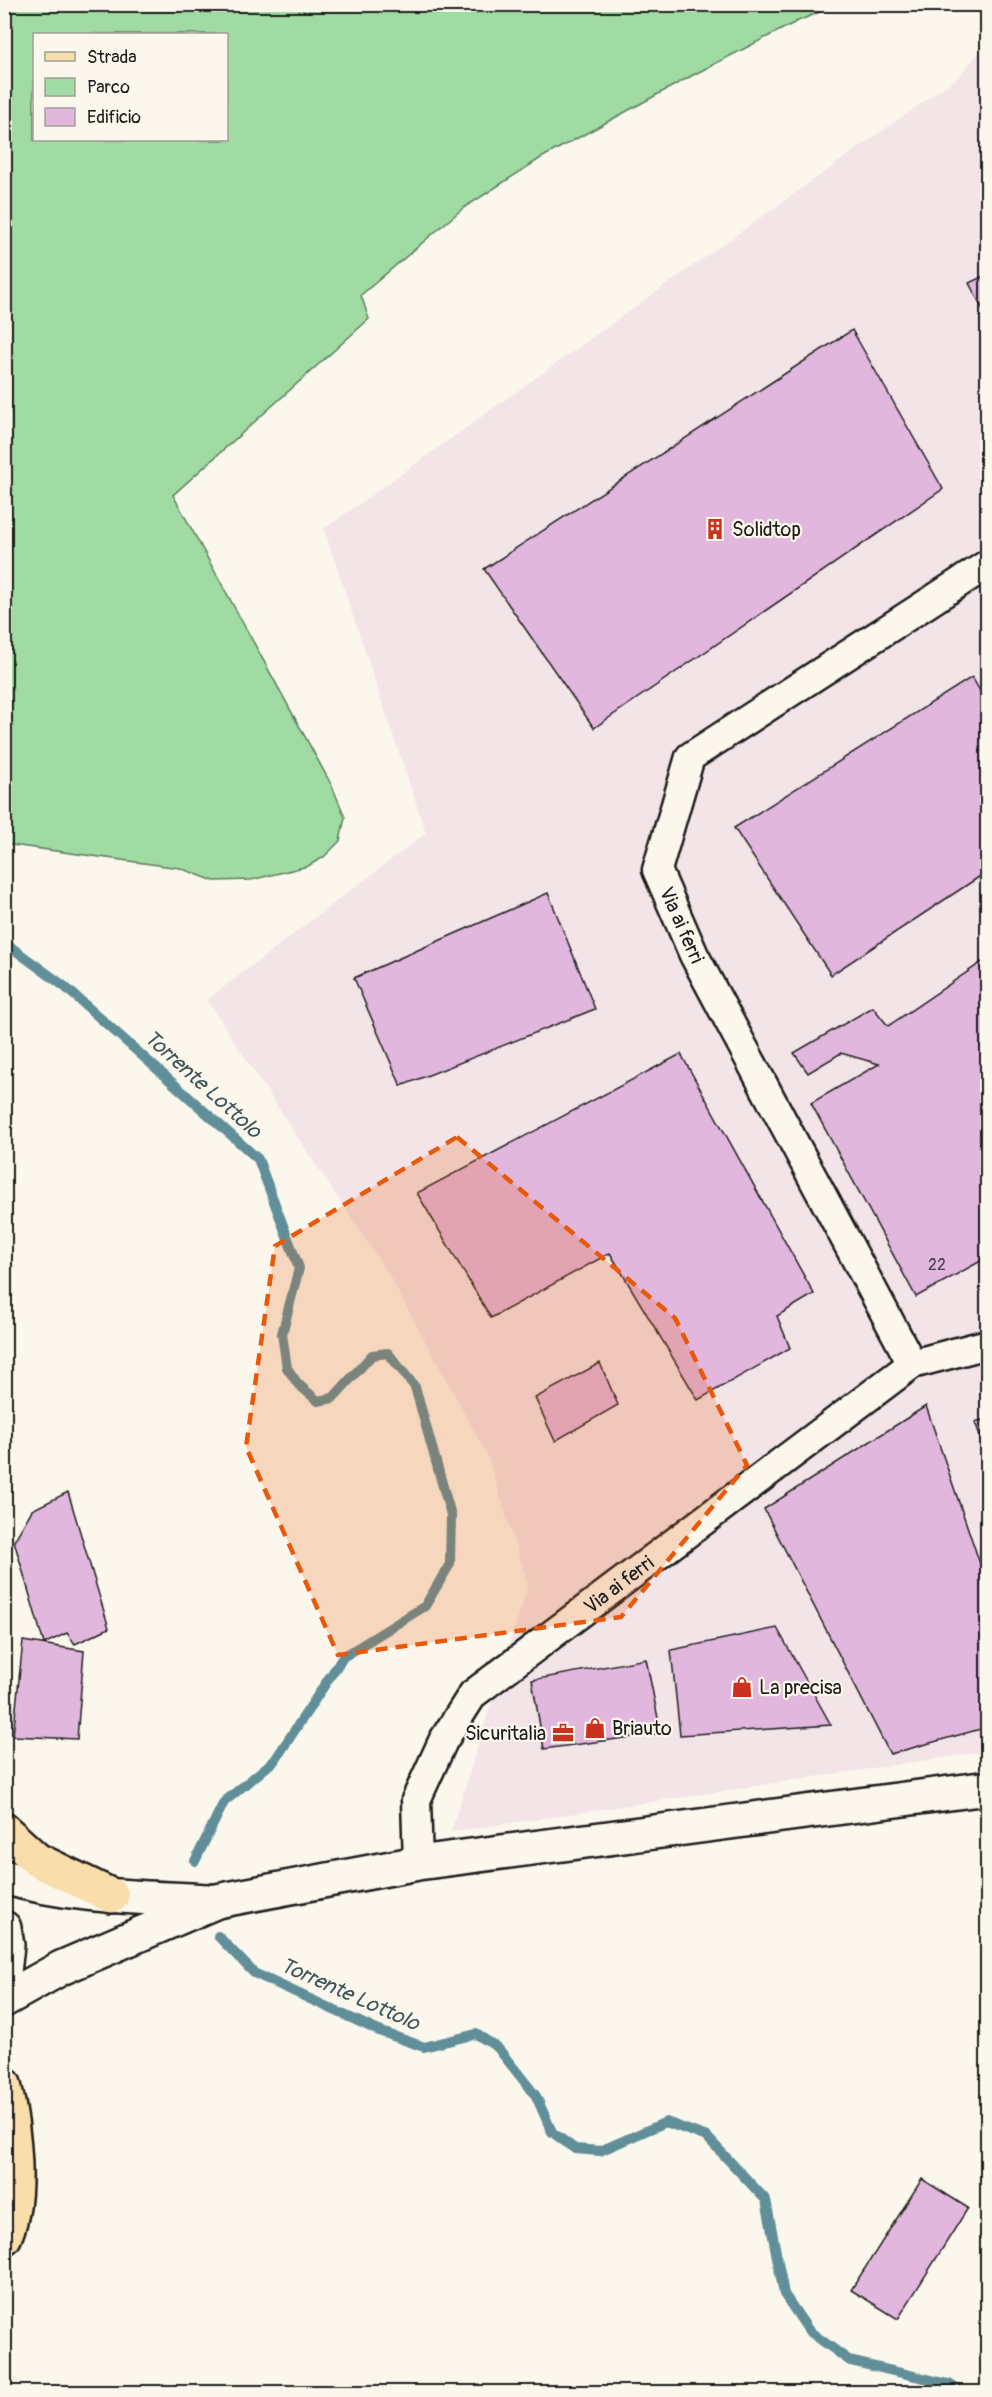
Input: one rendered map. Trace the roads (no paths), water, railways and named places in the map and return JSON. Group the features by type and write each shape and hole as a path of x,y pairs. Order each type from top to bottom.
{"main road":[{"path":"4,2000 61,1968 217,1901 418,1863 978,1793"},
{"path":"4,1830 37,1860 112,1896"},
{"path":"4,1877 49,1888 112,1896 217,1901"},
{"path":"4,1928 7,1953 4,1972"},
{"path":"4,2084 16,2183 4,2238"}],"street":[{"name":"Via ai ferri","path":"912,1364 694,955 657,870 690,757 987,564"},
{"name":"Via ai ferri","path":"418,1863 416,1800 443,1741 473,1694 912,1364 987,1344"}],"waterway":[{"name":"Torrente Lottolo","path":"4,942 64,986 258,1159 299,1268 282,1334 287,1368 298,1384 318,1401 333,1398 372,1355 388,1353 415,1387 451,1515 450,1564 425,1606 343,1657 275,1760 224,1802 195,1861"},
{"name":"Torrente Lottolo","path":"218,1936 254,1973 379,2031 424,2047 476,2034 497,2047 536,2096 552,2132 575,2149 600,2151 666,2122 707,2137 766,2200 784,2294 809,2331 850,2361 949,2384 961,2392"}],"place":[{"name":"Solidtop","path":"715,529"},
{"name":"La precisa","path":"742,1687"},
{"name":"Briauto","path":"595,1728"},
{"name":"Sicuritalia","path":"563,1733"}]}
